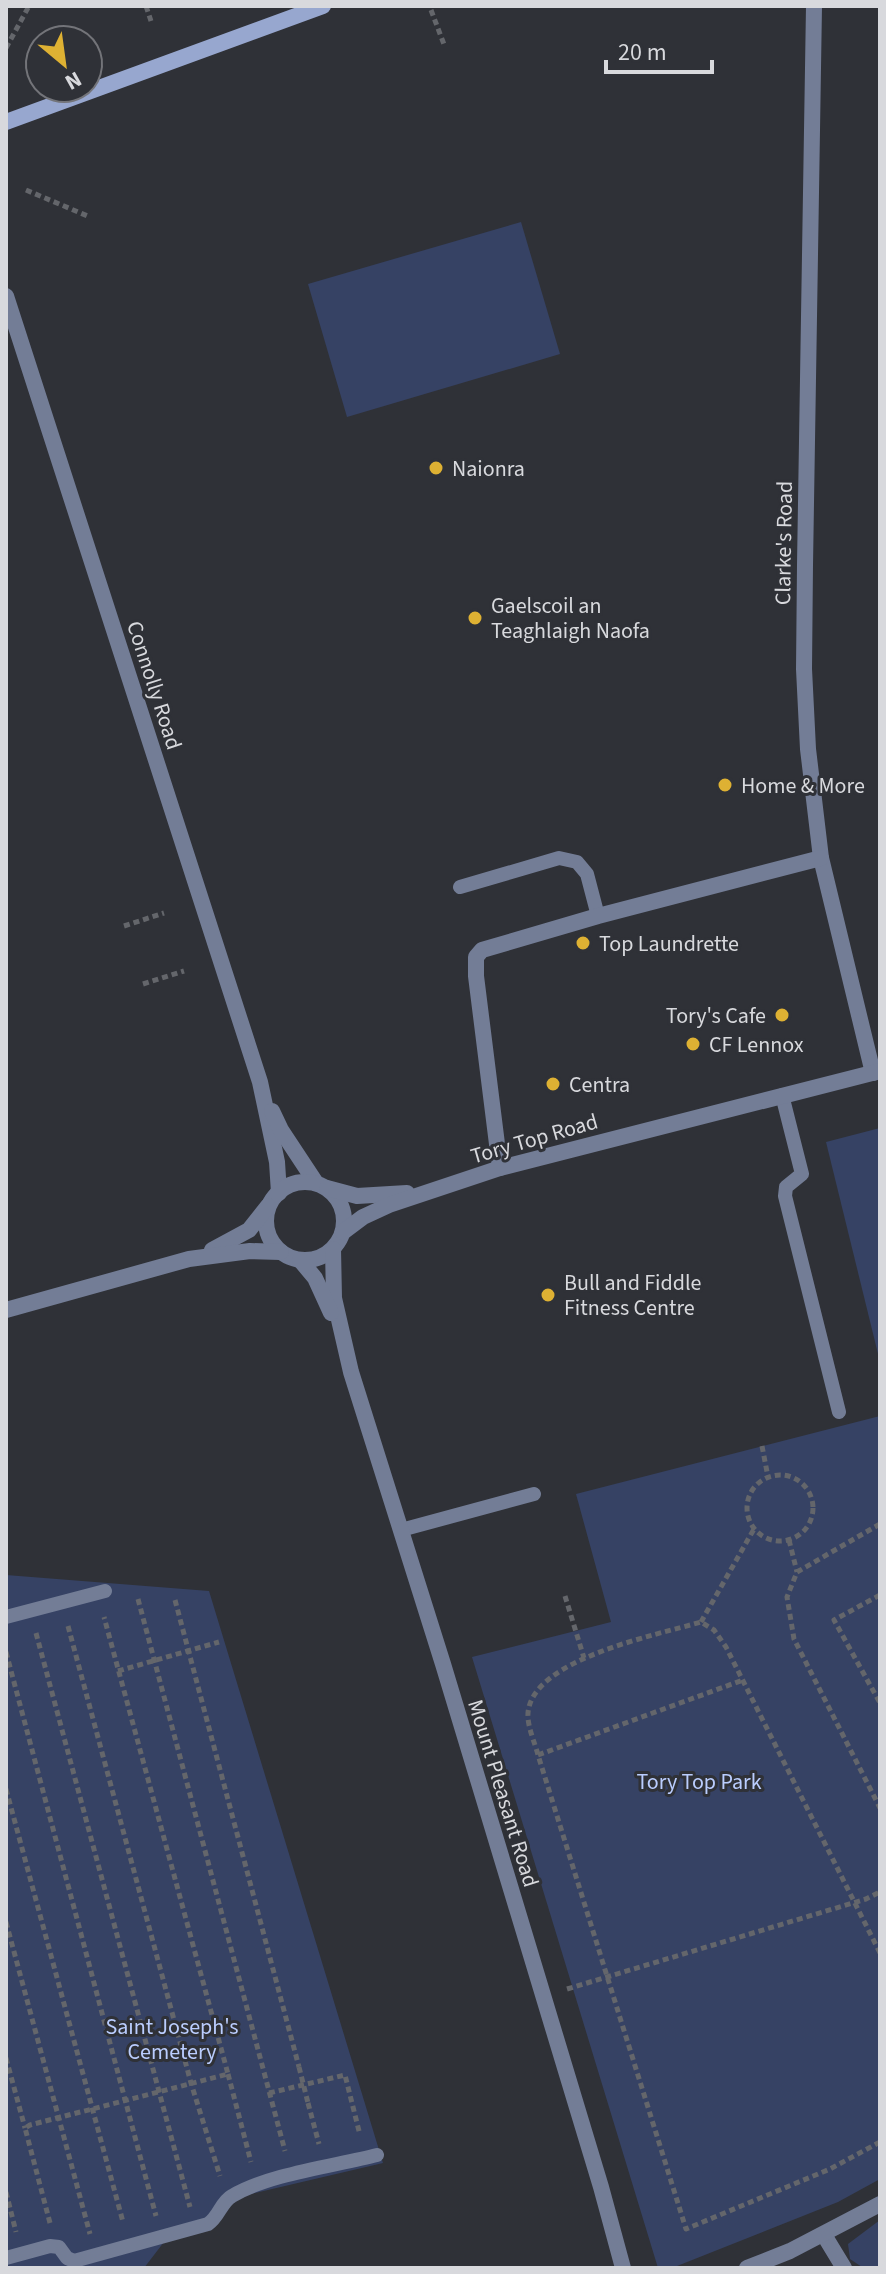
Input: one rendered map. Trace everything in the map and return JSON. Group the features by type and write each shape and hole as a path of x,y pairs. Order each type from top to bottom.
{"street":[{"path":"6,122 323,6"},
{"name":"Clarke's Road","path":"814,6 804,669 808,749 821,858 876,1072"},
{"name":"Connolly Road","path":"6,296 261,1088 277,1162 274,1198"},
{"path":"500,1168 476,957 489,946 821,858"},
{"name":"Tory Top Road","path":"343,1232 376,1211 500,1168 876,1072"},
{"name":"Connolly Road","path":"261,1088 281,1130 321,1186"},
{"path":"6,1310 189,1259 226,1245 249,1230 274,1198 296,1183 321,1186 336,1197 345,1220 343,1232 333,1249 323,1256 300,1260"},
{"name":"Tory Top Road","path":"321,1186 357,1196 432,1190"},
{"path":"274,1198 267,1230 281,1252"},
{"path":"333,1249 334,1298 340,1332"},
{"path":"189,1259 250,1251 281,1252 300,1260 315,1278 340,1332"},
{"name":"Mount Pleasant Road","path":"340,1332 623,2268"},
{"path":"747,2268 824,2235 880,2204"},
{"path":"824,2235 844,2268"}],"lane":[{"path":"460,887 559,858 577,862 587,874 598,916"},
{"path":"782,1095 802,1174 786,1187 785,1196 839,1412"},
{"path":"401,1530 534,1494"},
{"path":"6,1617 101,1592"},
{"path":"6,2258 50,2246 74,2261 96,2256 215,2220 227,2199 257,2184 371,2157"}],"path":[{"path":"6,48 29,6"},
{"path":"146,6 151,21"},
{"path":"431,10 445,47"},
{"path":"26,190 90,217"},
{"path":"124,926 164,913"},
{"path":"143,984 184,971"},
{"path":"762,1446 768,1477"},
{"path":"789,1476 807,1488 812,1498 811,1519 799,1536 789,1540 770,1539 754,1529 747,1513 749,1495 754,1487 768,1477 789,1476"},
{"path":"797,1572 880,1524"},
{"path":"754,1529 701,1622 584,1658 551,1675 531,1700 527,1716 686,2229 830,2169 880,2142"},
{"path":"789,1540 797,1572 787,1597 794,1639 880,1808"},
{"path":"101,1592 118,1671 257,2184"},
{"path":"880,1595 834,1620 880,1703"},
{"path":"565,1596 584,1658"},
{"path":"138,1599 291,2176"},
{"path":"175,1600 325,2168"},
{"path":"62,1602 191,2083 227,2199"},
{"path":"30,1611 195,2227"},
{"path":"701,1622 720,1638 743,1680 880,1953"},
{"path":"118,1671 219,1642"},
{"path":"6,1652 162,2237"},
{"path":"538,1755 743,1680"},
{"path":"6,1789 130,2246"},
{"path":"543,1996 853,1903 880,1892"},
{"path":"6,1922 96,2256"},
{"path":"6,2058 56,2247"},
{"path":"25,2128 228,2074"},
{"path":"269,2093 345,2075 371,2157"}],"green space":[{"path":"521,222 560,354 347,417 308,284"},
{"path":"880,1128 880,1362 826,1142"},
{"name":"Tory Top Park","path":"880,1416 880,2179 838,2202 672,2268 658,2268 472,1657 611,1622 576,1494"},
{"name":"Saint Joseph's Cemetery","path":"6,1575 209,1591 383,2163 234,2198 214,2227 164,2242 144,2268 6,2268"},
{"path":"880,2220 880,2266 862,2267 850,2259 848,2244"}],"place":[{"name":"Naionra","path":"436,468"},
{"name":"Gaelscoil an Teaghlaigh Naofa","path":"475,618"},
{"name":"Home & More","path":"725,785"},
{"name":"Top Laundrette","path":"583,943"},
{"name":"Tory's Cafe","path":"782,1015"},
{"name":"CF Lennox","path":"693,1044"},
{"name":"Centra","path":"553,1084"},
{"name":"Bull and Fiddle Fitness Centre","path":"548,1295"}]}
